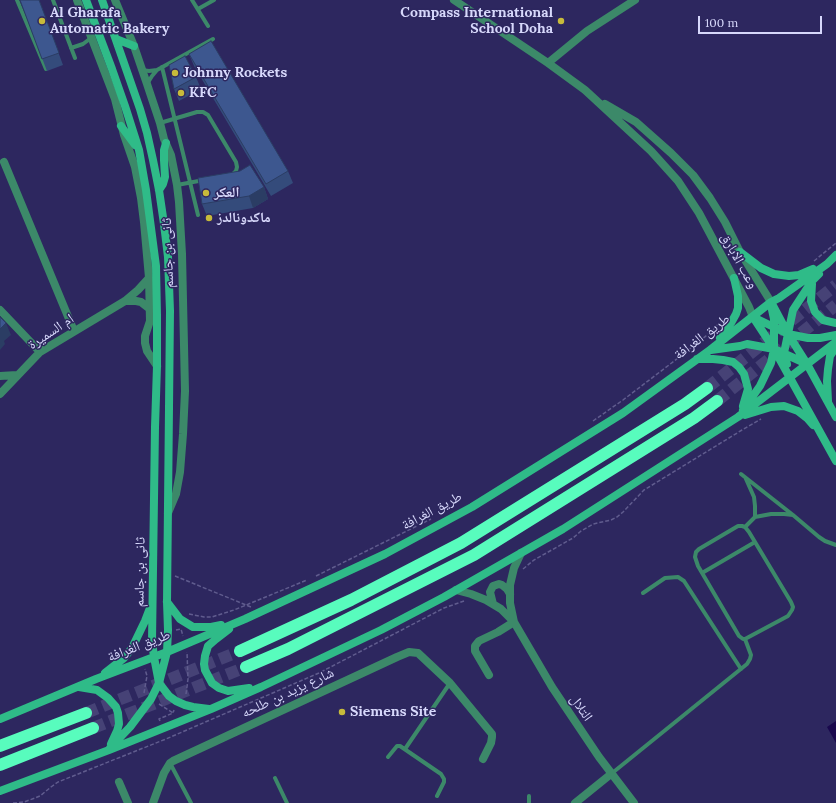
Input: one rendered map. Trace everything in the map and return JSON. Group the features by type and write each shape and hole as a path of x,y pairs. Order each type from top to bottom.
{"highway":[{"path":"240,651 351,600 461,543 685,404 707,388"},
{"path":"246,667 288,649 474,555 694,418 716,401"},
{"path":"0,746 86,714"},
{"path":"0,765 93,728"}],"main road":[{"name":"ثانى بن جاسم","path":"86,0 112,69 139,150 156,266 157,366 152,600 152,640 154,657 159,682 169,696 185,705 211,709"},
{"name":"ثانى بن جاسم","path":"102,0 145,127 153,160 159,190 168,257 170,311 167,573 168,630 166,652 159,682 151,699 140,715 109,750"},
{"path":"116,39 134,46"},
{"path":"121,126 139,150"},
{"path":"159,190 165,177 164,150 166,143"},
{"path":"740,252 761,268 774,274 789,276 799,275 827,264"},
{"name":"طريق الغرافة","path":"0,719 245,619 385,554 472,507 624,413 710,350 771,302 780,298 836,256"},
{"path":"791,377 784,353 793,310 812,281 827,264"},
{"path":"710,350 725,333 738,308 738,296 734,278"},
{"path":"812,281 811,301 815,312 823,320 836,323"},
{"path":"738,418 760,386 770,364 774,349 774,319 771,302"},
{"name":"وعب الابارق","path":"771,302 836,417"},
{"path":"753,317 788,334 808,338 820,338 836,335"},
{"name":"وعب الابارق","path":"753,317 791,377 836,461"},
{"path":"0,791 109,750 261,687 381,630 456,590 563,529 738,418 836,342"},
{"path":"710,350 747,344 774,349 807,364"},
{"path":"829,404 827,381 828,369 830,356 836,347"},
{"path":"697,359 713,359 733,362 744,374 748,389 746,400 738,418"},
{"path":"738,418 771,407 784,406 804,415 824,438"},
{"path":"96,679 124,658 132,648 146,621 152,600"},
{"path":"167,602 180,619 194,627 211,627 245,619"},
{"path":"245,619 208,646 204,664 205,670 212,683 219,688 228,691 261,687"},
{"path":"79,687 97,690 108,698 116,707 119,724 109,750"}],"street":[{"name":"ثانى بن جاسم","path":"77,0 117,105 118,115 126,144 134,163 141,198 150,278 150,321 145,336 145,343 147,351 157,366"},
{"name":"ثانى بن جاسم","path":"115,0 148,84 171,155 176,185 180,224 185,391 180,472 176,494 168,514"},
{"name":"وعب الابارق","path":"454,0 548,63 585,90 651,151 678,181 699,213 753,317"},
{"path":"548,63 587,31 635,0"},
{"name":"وعب الابارق","path":"590,95 636,122 671,152 693,175 714,204 740,252 771,302"},
{"path":"4,162 74,331"},
{"name":"ام السميرة","path":"0,394 40,352 125,301 150,278"},
{"path":"125,301 136,300 150,309"},
{"path":"0,310 40,352"},
{"path":"0,376 17,375"},
{"path":"514,622 510,603 510,594 512,576 521,552"},
{"path":"494,604 490,592 494,586 499,584 502,585 510,594"},
{"path":"456,590 479,596 494,604 514,622"},
{"path":"489,675 475,651 475,646 478,641 498,632 514,622"},
{"name":"التلال","path":"514,622 552,687 611,774 634,803"},
{"name":"شارع يزيد بن طلحه","path":"170,763 409,652 418,653 450,683 492,734 491,743 483,759"},
{"path":"153,803 164,773 170,763"},
{"path":"575,803 611,774"},
{"path":"119,782 128,803"}],"lane":[{"path":"16,0 46,69"},
{"path":"53,0 75,58"},
{"path":"192,0 208,26"},
{"path":"198,9 214,0"},
{"path":"72,48 83,44 92,38"},
{"path":"148,84 157,70 213,39"},
{"path":"162,67 198,215"},
{"path":"142,70 157,70"},
{"path":"160,123 197,112 203,112 208,115 238,167 234,174 229,176"},
{"path":"176,185 206,179"},
{"path":"740,474 746,477 819,537 836,545"},
{"path":"746,477 754,497 755,517"},
{"path":"745,527 755,517 770,514 793,515"},
{"path":"611,774 741,669 750,659 751,655 745,639 739,636 702,573 695,557 696,552 699,549 738,526 745,527 792,602 793,607 788,616 745,639"},
{"path":"702,573 755,542"},
{"path":"643,593 665,578 678,577 684,581 741,669"},
{"path":"405,749 450,683"},
{"path":"388,757 397,746 400,746 441,774 444,782 437,796"},
{"path":"170,763 191,803"},
{"path":"275,778 287,803"},
{"path":"529,796 530,803"}],"path":[{"path":"811,263 836,243"},
{"path":"588,425 669,366 711,332 726,315 732,312 736,314"},
{"path":"512,576 519,574 522,569 534,560 573,538 593,524 617,517 644,490 742,430 766,418"},
{"path":"316,576 432,519"},
{"path":"167,573 262,611"},
{"path":"180,619 190,614 212,617 246,605 309,579"},
{"path":"13,803 24,802 40,796 50,786 58,782 166,739 319,673 444,608 460,601 479,596"},
{"path":"177,630 181,629 184,640"},
{"path":"186,694 188,679 187,651"},
{"path":"144,666 147,676 144,695"},
{"path":"161,724 159,719 173,712 176,701"},
{"path":"159,704 173,712"}],"shaded area":[{"path":"836,721 836,743 827,727"}],"building":[{"path":"20,0 39,0 59,53 42,59"},
{"path":"211,41 288,171 266,184 189,54"},
{"path":"185,56 196,77 174,89 169,65"},
{"path":"250,165 264,187 249,196 202,204 198,178 240,171"},
{"path":"0,317 6,323 0,329"}],"tunnel":[{"path":"707,388 836,285"},
{"path":"717,401 836,305"},
{"path":"86,713 240,651"},
{"path":"93,728 246,667"}],"place":[{"name":"Al Gharafa Automatic Bakery","path":"42,21"},
{"name":"Compass International School Doha","path":"561,21"},
{"name":"Johnny Rockets","path":"175,73"},
{"name":"KFC","path":"181,93"},
{"name":"العكر","path":"206,193"},
{"name":"ماكدونالدز","path":"209,218"},
{"name":"Siemens Site","path":"342,712"}]}
